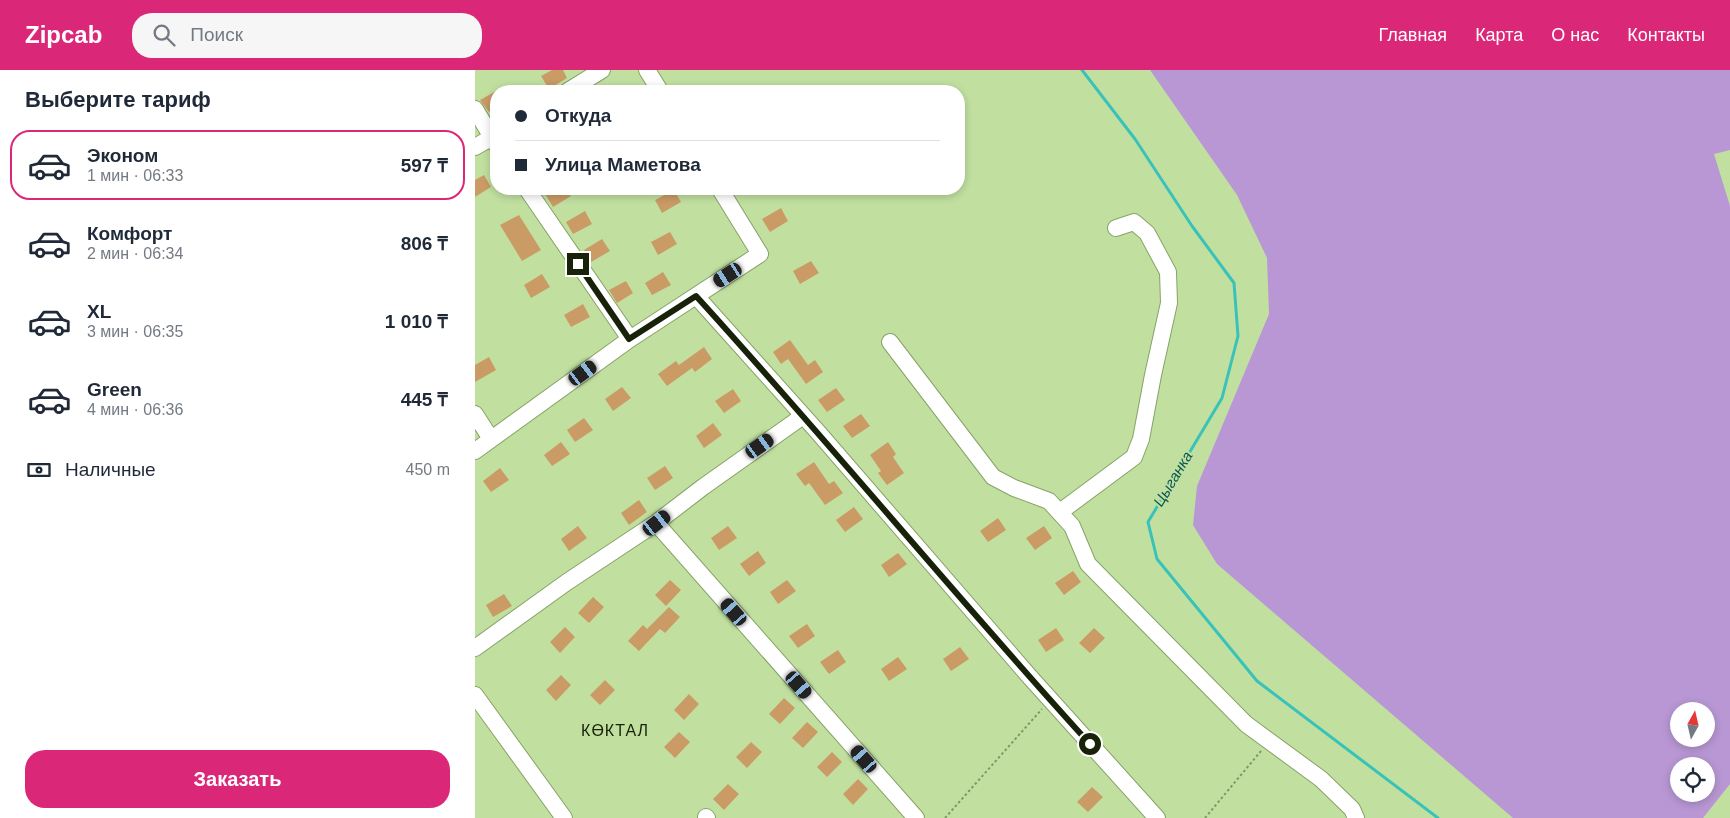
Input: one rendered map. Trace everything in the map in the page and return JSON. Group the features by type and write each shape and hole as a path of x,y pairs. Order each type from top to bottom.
{"street":[{"path":"578,85 602,70"},
{"path":"647,70 656,85"},
{"path":"475,109 490,132"},
{"path":"475,147 490,141"},
{"path":"531,195 629,339"},
{"path":"475,451 629,339 760,254 724,195"},
{"path":"1060,512 1133,457 1141,440 1169,304 1168,272 1147,233 1133,222 1116,228"},
{"path":"696,296 1050,700 1157,818"},
{"path":"890,342 993,477 1049,501 1072,526 1088,564 1246,724 1321,778 1352,809 1356,818"},
{"path":"475,414 491,439"},
{"path":"475,648 567,582 657,523 803,416"},
{"path":"657,523 916,818"},
{"path":"475,695 564,818"}],"path":[{"path":"945,818 1050,700"},
{"path":"1205,818 1269,741"}],"shaded area":[{"path":"1150,70 1730,70 1730,150 1714,154 1730,206 1730,784 1703,818 1513,818 1217,564 1193,525 1197,486 1269,314 1267,258 1237,195"}],"building":[{"path":"552,70 563,70 567,78 556,85 547,85 541,76"},
{"path":"490,94 490,111 489,112 480,100"},
{"path":"484,175 490,188 475,197 475,180"},
{"path":"546,195 570,195 571,196 553,207"},
{"path":"664,195 677,195 681,202 662,213 655,200"},
{"path":"781,208 788,221 770,232 762,219"},
{"path":"585,211 592,224 573,234 566,222"},
{"path":"519,215 541,250 522,261 500,225"},
{"path":"670,232 677,244 658,255 651,242"},
{"path":"602,239 610,251 591,262 584,250"},
{"path":"811,261 819,273 800,284 793,271"},
{"path":"663,272 671,285 652,295 645,283"},
{"path":"542,274 550,287 531,298 524,285"},
{"path":"626,281 633,293 617,303 609,290"},
{"path":"583,304 590,317 571,327 564,315"},
{"path":"790,340 808,365 815,360 823,372 806,384 788,359 781,364 773,352"},
{"path":"704,347 712,359 695,372 692,368 667,386 658,374 676,361 679,365"},
{"path":"489,357 496,370 475,382 475,365"},
{"path":"622,387 631,398 613,411 605,399"},
{"path":"836,388 845,400 827,412 818,400"},
{"path":"733,389 741,401 724,413 715,401"},
{"path":"861,414 870,426 852,438 843,426"},
{"path":"584,418 593,430 575,442 567,430"},
{"path":"713,423 722,435 704,448 696,436"},
{"path":"561,442 570,454 552,466 544,455"},
{"path":"888,442 896,454 893,457 904,473 887,485 878,473 881,471 870,455"},
{"path":"814,462 829,484 834,481 843,493 825,505 809,483 805,486 796,474"},
{"path":"665,466 673,478 655,490 647,478"},
{"path":"500,468 509,480 491,492 483,481"},
{"path":"639,500 647,512 629,525 621,513"},
{"path":"854,507 863,519 845,532 836,520"},
{"path":"998,518 1006,530 988,542 980,531"},
{"path":"578,526 587,538 569,551 561,539"},
{"path":"728,526 737,538 719,550 711,538"},
{"path":"1044,526 1052,538 1035,550 1026,538"},
{"path":"758,551 766,563 749,576 740,564"},
{"path":"898,553 907,564 889,577 881,565"},
{"path":"1073,571 1081,582 1064,595 1055,583"},
{"path":"670,580 681,590 666,606 655,595"},
{"path":"787,580 796,591 778,604 770,592"},
{"path":"504,594 512,606 493,617 486,605"},
{"path":"593,597 604,607 589,623 578,613"},
{"path":"669,607 680,617 665,633 660,629 639,651 628,641 643,625 647,629"},
{"path":"807,624 815,636 798,648 789,636"},
{"path":"565,627 575,637 560,653 550,642"},
{"path":"1056,628 1064,640 1046,652 1038,640"},
{"path":"1094,628 1105,638 1090,653 1079,643"},
{"path":"960,647 969,659 951,671 943,659"},
{"path":"838,650 846,662 829,674 820,662"},
{"path":"898,657 907,669 889,681 881,669"},
{"path":"561,675 571,685 556,701 546,690"},
{"path":"605,680 615,690 600,705 590,695"},
{"path":"689,694 699,704 684,720 674,710"},
{"path":"784,698 795,708 780,724 769,714"},
{"path":"807,722 818,732 803,748 792,738"},
{"path":"679,732 690,742 675,758 664,747"},
{"path":"751,742 762,752 747,768 736,757"},
{"path":"832,752 842,762 827,777 817,767"},
{"path":"858,779 868,789 853,805 843,794"},
{"path":"728,784 739,794 724,810 713,799"},
{"path":"1092,787 1103,797 1088,812 1077,802"}],"waterway":[{"name":"Цыганка","path":"1082,70 1135,139 1192,226 1234,283 1238,336 1222,398 1148,522 1157,559 1257,681 1438,818"}],"district":[{"name":"КӨКТАЛ","path":"615,730"}],"route":[{"path":"578,264 629,339 696,296 817,430 1090,744"}]}
